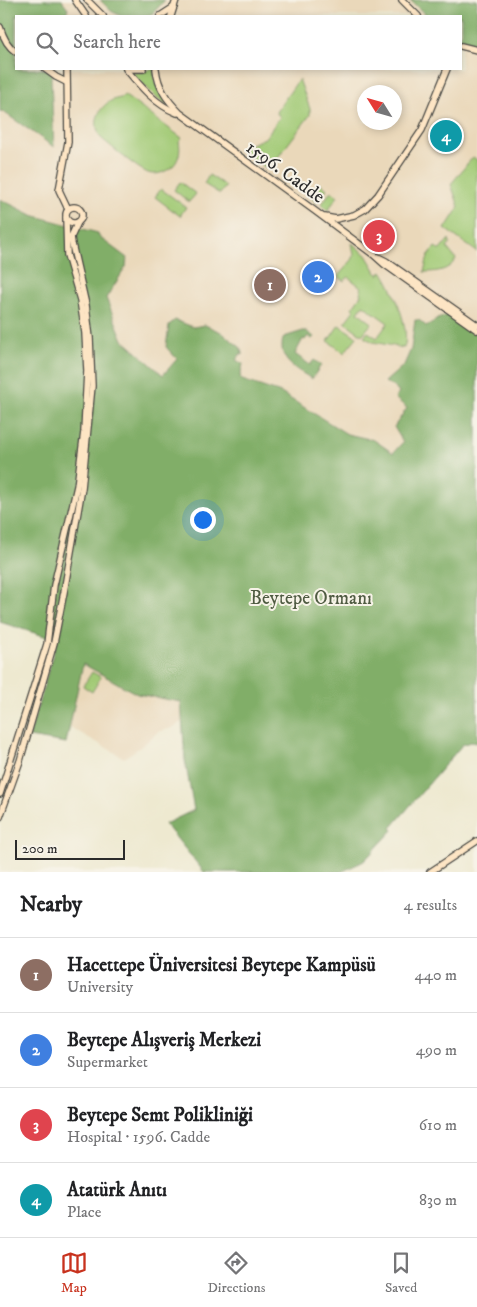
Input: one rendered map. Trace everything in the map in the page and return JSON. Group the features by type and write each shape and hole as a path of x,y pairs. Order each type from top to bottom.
{"main road":[{"path":"75,0 84,15"},
{"path":"87,0 102,15"},
{"path":"172,15 176,0"},
{"path":"402,0 417,15"},
{"path":"162,15 174,7"},
{"path":"0,27 4,37 15,51"},
{"path":"462,46 477,52"},
{"path":"462,51 477,52"},
{"path":"46,70 66,82"},
{"path":"0,794 46,644 54,585 77,486 84,432 87,370 85,333 80,300 67,255 66,214 68,209 59,190 68,142 67,70"},
{"name":"1596. Cadde","path":"127,70 162,105 180,113"},
{"name":"1596. Cadde","path":"156,70 160,87 167,100 180,113 321,215 384,264 477,330"},
{"path":"321,215 336,219 354,216 365,209 378,195 422,130 447,70"},
{"path":"0,817 20,761 54,643 82,488 92,386 88,322 71,237 81,218 80,210 73,207 68,209"},
{"path":"66,218 71,222 78,222"},
{"path":"343,232 341,224 345,218"},
{"name":"1596. Cadde","path":"374,255 386,261 477,325"},
{"path":"54,585 57,592 61,592 65,587"},
{"path":"430,872 477,841"}],"shaded area":[{"path":"0,0 477,0 477,533 163,375 123,340 0,255"},
{"path":"82,664 137,694 181,701 182,722 172,728 158,732 124,758 70,727"}],"green space":[{"path":"0,0 62,0 68,9 65,15 15,15 15,70 52,70 54,147 2,111 0,112"},
{"path":"100,0 165,0 152,14 148,15 119,15 111,11"},
{"path":"410,0 477,0 477,44 462,39 462,15 426,15"},
{"path":"154,70 155,82 170,107 155,96 132,73"},
{"path":"299,79 310,109 310,115 273,164 266,168 240,149 265,138 280,117 276,112"},
{"path":"124,95 182,138 179,141 180,151 177,161 167,170 158,174 148,173 101,138 97,125 99,112 108,103"},
{"path":"473,157 477,160 477,252 445,229 459,207 451,184"},
{"path":"209,175 226,186 220,194 204,184"},
{"path":"180,182 196,194 189,202 174,190"},
{"path":"320,183 327,189 317,203 310,197"},
{"path":"161,189 186,207 180,216 155,197"},
{"path":"331,191 338,196 328,210 321,205"},
{"name":"Beytepe Ormanı","path":"0,199 32,215 98,233 99,237 127,258 126,267 106,298 123,340 163,375 177,359 166,347 169,325 175,320 193,327 205,325 221,332 240,347 243,355 240,354 236,360 243,364 240,377 242,380 281,393 347,434 374,440 393,453 403,442 394,427 407,408 395,398 399,393 395,388 385,382 404,365 411,349 415,320 419,320 426,326 449,314 477,334 477,743 471,742 462,745 391,828 393,830 364,861 341,872 204,872 165,824 194,810 185,760 181,702 137,694 83,664 66,743 29,737 57,640 0,622"},
{"path":"449,239 450,244 447,248 456,259 453,263 442,270 424,272 428,256 435,247 440,250"},
{"path":"352,243 366,255 375,272 379,275 382,271 391,287 403,320 406,340 404,348 373,342 364,337 368,332 377,338 388,323 363,305 358,312 372,323 362,335 345,322 354,310 352,308 361,295 361,287 348,277 344,281 338,276 354,256"},
{"path":"339,325 357,337 344,353 328,341"},
{"path":"303,331 314,337 312,339 308,336 305,340 303,339 295,354 310,365 314,360 321,365 312,379 289,363 283,354 282,342 284,337"},
{"path":"92,672 101,677 92,692 83,686"}],"place":[{"name":"Atatürk Anıtı","path":"446,136"},
{"name":"Beytepe Semt Polikliniği","path":"379,236"},
{"name":"Beytepe Alışveriş Merkezi","path":"318,277"},
{"name":"Hacettepe Üniversitesi Beytepe Kampüsü","path":"270,285"}]}
